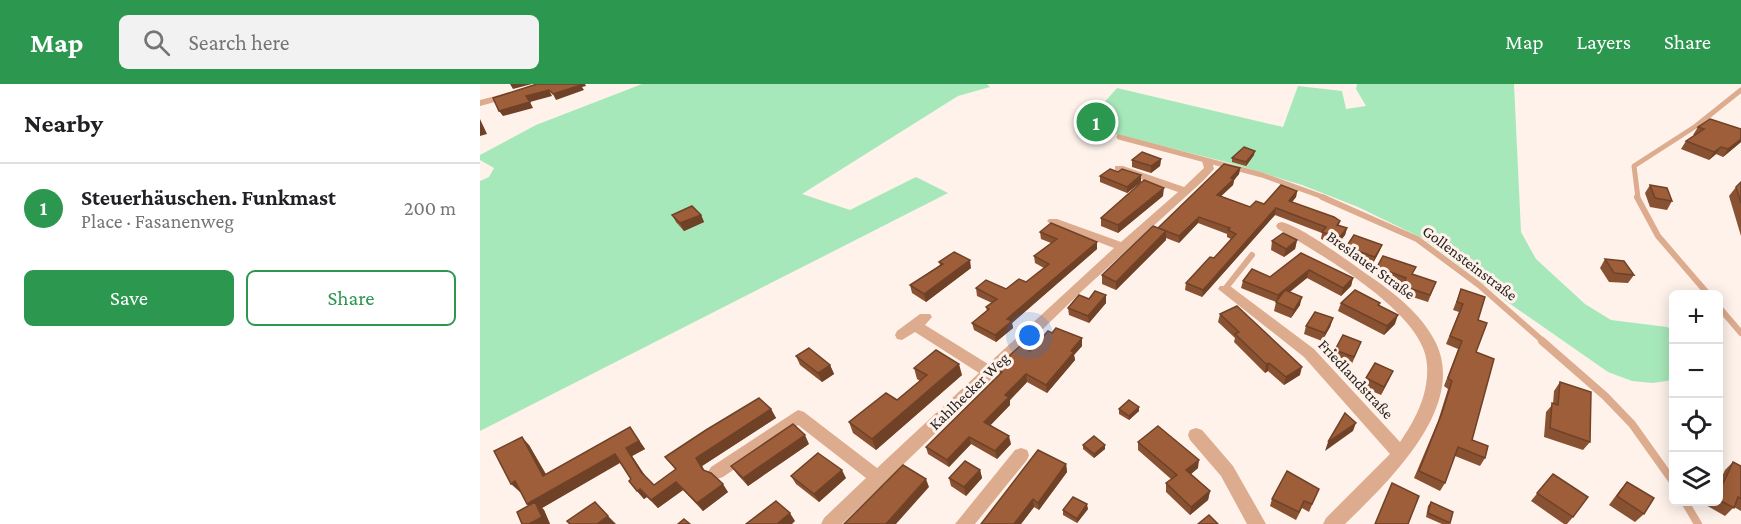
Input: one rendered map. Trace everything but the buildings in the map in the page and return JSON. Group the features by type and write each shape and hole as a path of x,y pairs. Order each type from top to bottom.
{"street":[{"path":"480,103 520,93"},
{"name":"Kahlhecker Weg","path":"830,524 1122,247 1209,169 1208,161"},
{"path":"1119,168 1185,191"},
{"path":"1053,220 1122,247"},
{"name":"Breslauer Straße","path":"1282,226 1337,260 1403,308 1422,332 1435,362 1428,404 1417,428 1400,453 1332,524"},
{"name":"Friedlandstraße","path":"1225,289 1310,353 1400,453"},
{"path":"902,335 920,321 989,372"},
{"path":"717,472 798,416 878,478"},
{"path":"1196,435 1227,471 1257,524"},
{"path":"964,524 1021,455"}],"lane":[{"path":"1705,290 1661,238 1645,213 1637,198 1634,166 1696,126 1741,90"},
{"name":"Gollensteinstraße","path":"1119,137 1208,161 1228,164 1312,192 1392,226 1436,252 1479,285 1605,396 1638,432 1669,476"},
{"path":"1225,289 1252,255"},
{"path":"1723,311 1741,333"},
{"path":"1688,506 1698,524"}],"green space":[{"path":"642,84 987,84 990,87 958,96 802,194 850,210 916,177 948,193 480,431 480,181 489,177 494,168 480,160 480,155 536,125"},
{"path":"1357,84 1514,84 1521,232 1536,259 1585,304 1611,320 1669,328 1669,381 1653,383 1632,381 1608,372 1506,301 1424,239 1358,207 1302,185 1230,163 1106,132 1085,124 1117,88 1283,127 1298,86 1342,91 1346,109 1366,106 1356,89"}],"place":[{"name":"Steuerhäuschen. Funkmast","path":"1096,122"}]}
